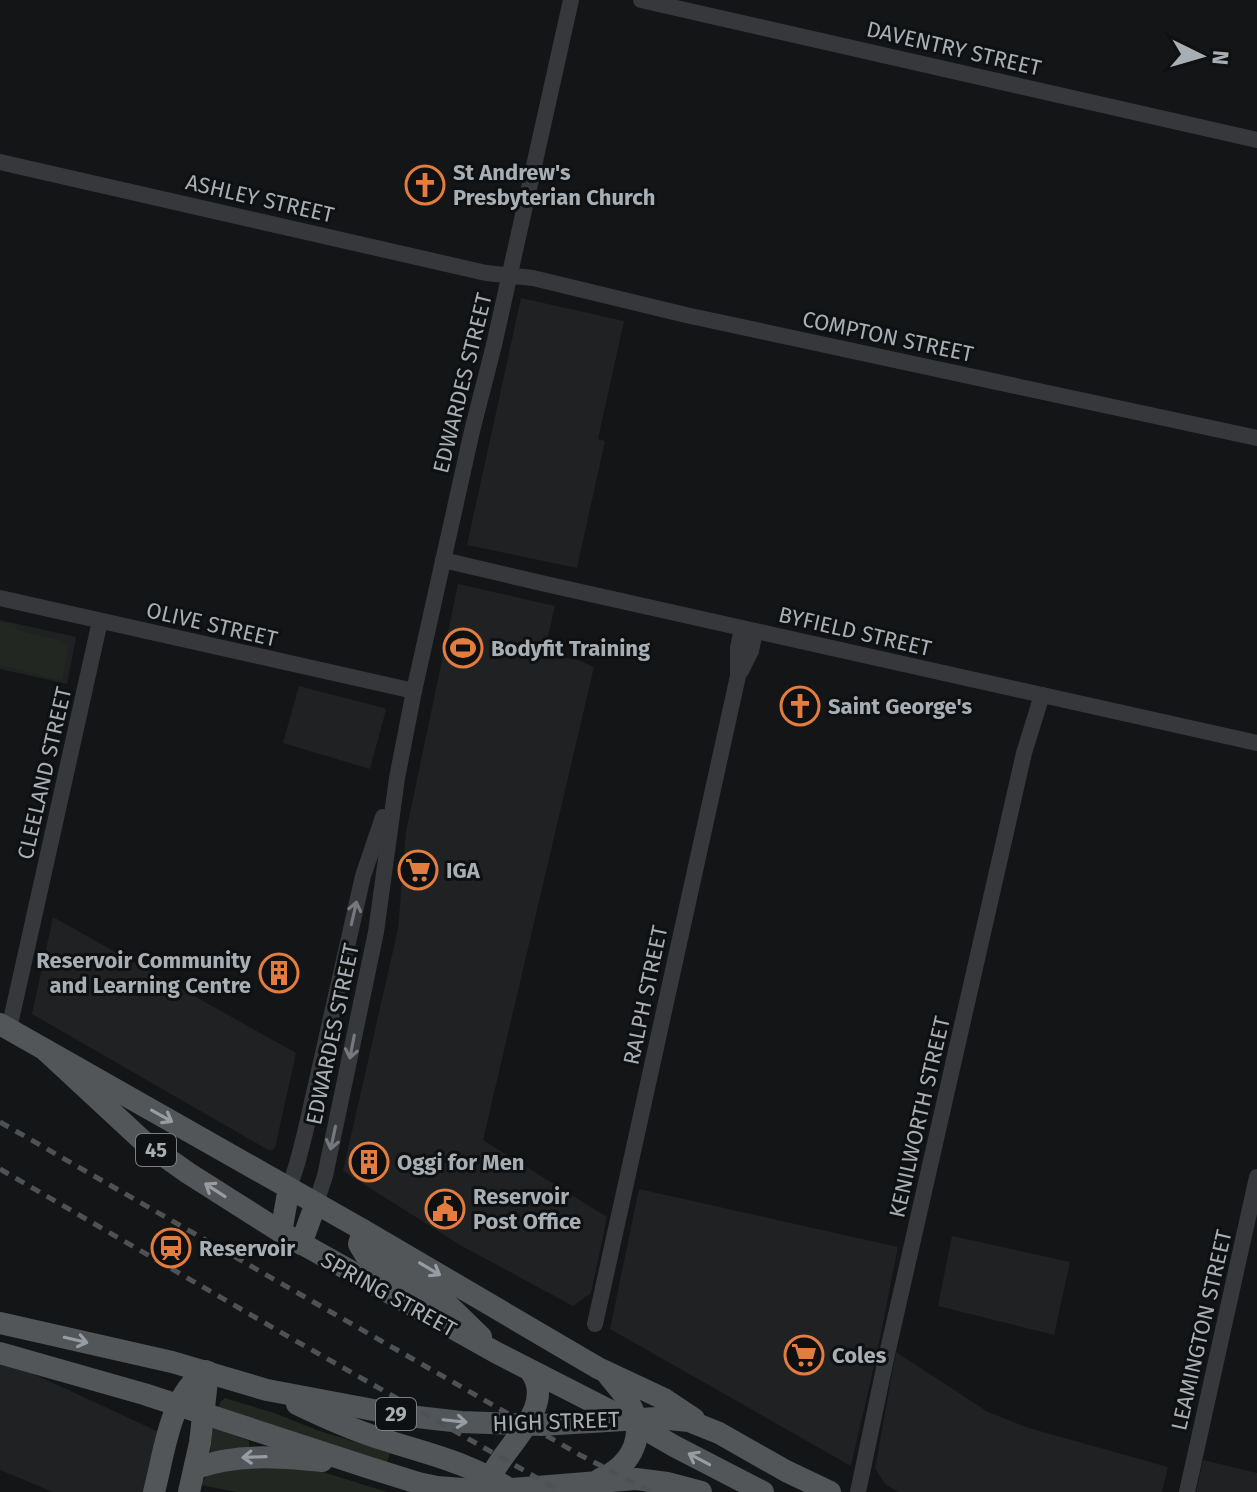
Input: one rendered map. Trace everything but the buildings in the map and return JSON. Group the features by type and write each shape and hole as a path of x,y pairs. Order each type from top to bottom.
{"main road":[{"name":"SPRING STREET","path":"4,1027 316,1203 605,1372 664,1399 719,1433"},
{"name":"SPRING STREET","path":"45,1050 143,1141 281,1232 531,1372 633,1421 763,1492"},
{"path":"123,1124 131,1099"},
{"path":"281,1232 289,1188"},
{"path":"301,1244 316,1203"},
{"path":"363,1230 359,1244 365,1254 446,1303 497,1353"},
{"name":"HIGH STREET","path":"0,1323 206,1371 267,1390 400,1415 527,1425 664,1418 681,1420 719,1433 830,1492"},
{"name":"HIGH STREET","path":"0,1353 437,1487 498,1489 649,1480 701,1492"},
{"path":"154,1492 177,1405 187,1387 206,1371"},
{"path":"189,1492 196,1468 206,1371"},
{"path":"498,1489 497,1465 534,1412 537,1381 531,1372"},
{"path":"584,1486 614,1472 625,1462 635,1444 628,1401 605,1372"},
{"name":"HIGH STREET","path":"267,1390 343,1425 466,1466 498,1489"},
{"path":"196,1468 221,1460 256,1457 363,1466 407,1492"}],"street":[{"name":"EDWARDES STREET","path":"316,1203 325,1176 376,932 397,778 414,691 571,0"},
{"name":"DAVENTRY STREET","path":"641,0 1257,140"},
{"name":"ASHLEY STREET","path":"0,162 510,276"},
{"name":"COMPTON STREET","path":"510,276 533,278 686,315 1257,438"},
{"name":"BYFIELD STREET","path":"443,560 1257,743"},
{"name":"OLIVE STREET","path":"0,598 414,691"},
{"name":"CLEELAND STREET","path":"4,1027 100,621"},
{"name":"RALPH STREET","path":"595,1324 738,676 751,651 749,629"},
{"name":"KENILWORTH STREET","path":"858,1492 1036,694"},
{"name":"EDWARDES STREET","path":"289,1188 305,1133 363,876 397,778"},
{"name":"LEAMINGTON STREET","path":"1187,1492 1257,1177"}],"shaded area":[{"path":"521,298 624,321 598,439 605,441 577,568 467,545"},
{"path":"458,584 555,606 544,653 578,660 594,667 483,1140 607,1217 591,1293 573,1306 460,1245 343,1171 398,929 406,832"},
{"path":"0,620 76,637 67,684 0,669"},
{"path":"0,622 16,625 16,630 59,640 68,649 62,681 0,665"},
{"path":"299,686 386,710 370,769 283,743"},
{"path":"53,917 296,1053 275,1148 270,1151 32,1014"},
{"path":"639,1189 898,1247 851,1466 610,1329"},
{"path":"952,1236 1070,1262 1054,1335 938,1306"},
{"path":"896,1352 988,1412 1029,1428 1168,1467 1162,1492 898,1492 885,1484 875,1468"},
{"path":"0,1364 25,1370 159,1432 143,1492 53,1492 0,1470"},
{"path":"225,1398 390,1453 386,1465 219,1407"},
{"path":"213,1427 249,1441 249,1449 210,1456"},
{"path":"1203,1460 1257,1473 1257,1492 1196,1492"},
{"path":"219,1467 310,1468 387,1492 237,1492 201,1485 208,1472"}],"railway":[{"path":"0,1122 580,1455 652,1492"},
{"path":"0,1169 562,1492"}],"place":[{"name":"St Andrew's Presbyterian Church","path":"425,185"},
{"name":"Bodyfit Training","path":"463,648"},
{"name":"Saint George's","path":"800,706"},
{"name":"IGA","path":"418,870"},
{"name":"Reservoir Community and Learning Centre","path":"279,973"},
{"name":"Oggi for Men","path":"369,1162"},
{"name":"Reservoir Post Office","path":"445,1209"},
{"name":"Reservoir","path":"171,1248"},
{"name":"Coles","path":"804,1355"}]}
